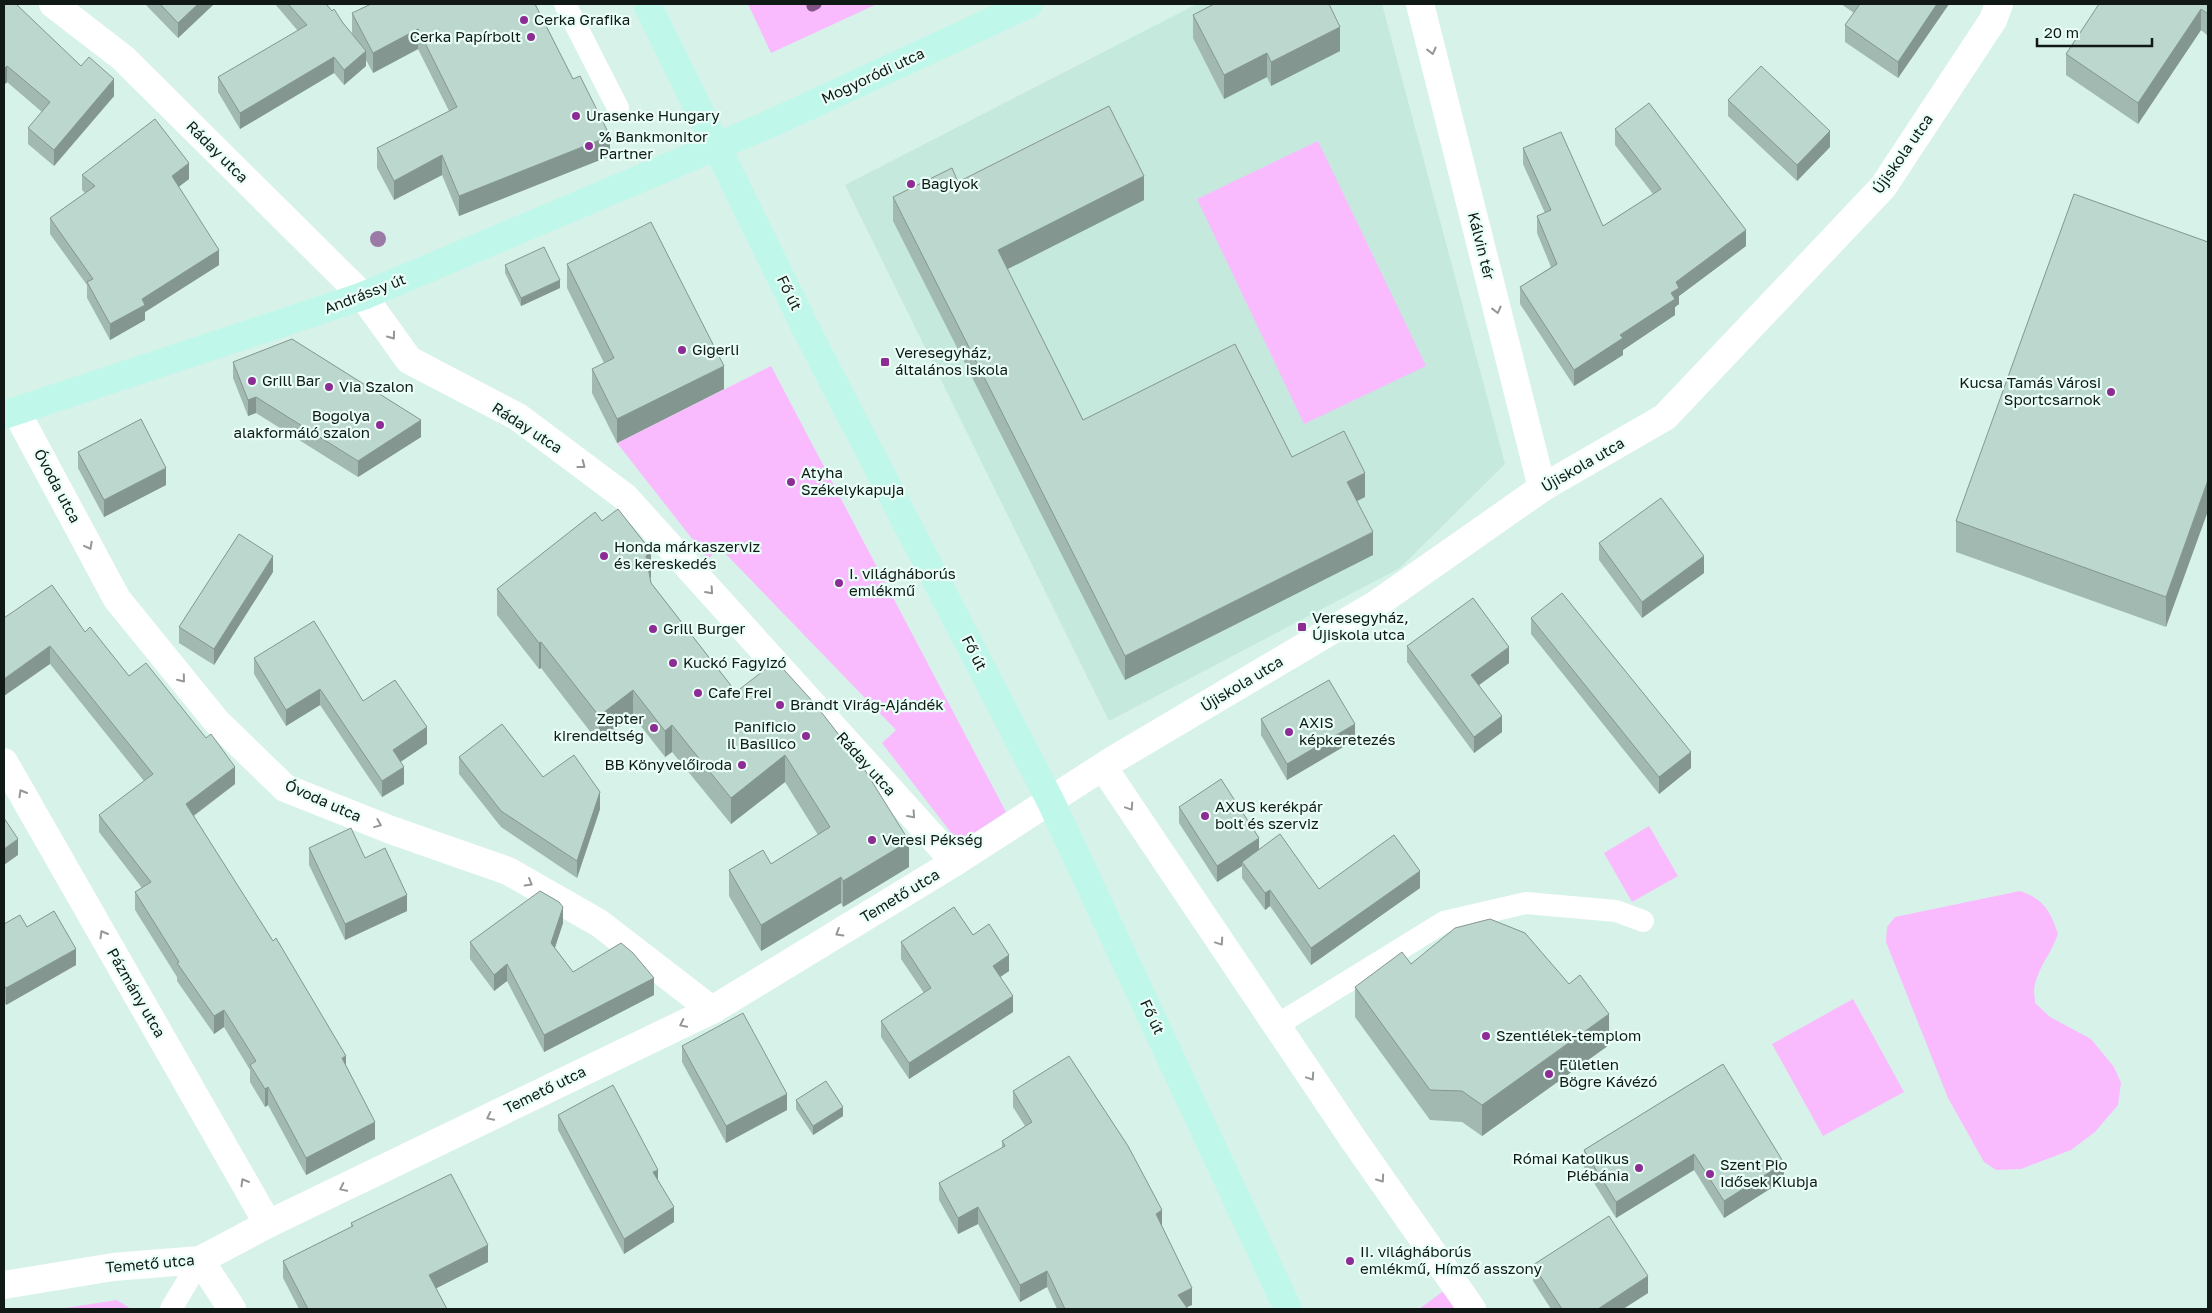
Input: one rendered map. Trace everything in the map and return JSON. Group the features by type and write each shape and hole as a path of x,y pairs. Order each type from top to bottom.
{"main road":[{"name":"Fő út","path":"647,4 808,333 1051,802 1288,1309"},
{"name":"Mogyoródi utca","path":"716,146 781,119 1029,4"},
{"name":"Andrássy út","path":"10,413 363,296 716,146"}],"street":[{"name":"Ráday utca","path":"53,4 122,58 363,296 409,360 518,417 625,497 955,862"},
{"name":"Kálvin tér","path":"1420,4 1542,488"},
{"name":"Újiskola utca","path":"1051,802 1103,767 1378,603 1542,488 1665,417 1883,187 1993,20 1999,4"},
{"name":"Óvoda utca","path":"10,413 117,599 217,722 285,788 391,830 508,871 599,923 712,1010"},
{"name":"Pázmány utca","path":"4,762 268,1224"},
{"path":"1103,767 1278,1028 1472,1309"},
{"name":"Temető utca","path":"4,1285 112,1267 200,1260 268,1224 712,1010 1051,802"},
{"path":"200,1260 232,1309"}],"lane":[{"path":"565,4 618,108"},
{"path":"1278,1028 1290,1017 1444,922 1526,902 1616,912 1643,921"},
{"path":"171,1309 200,1260"}],"shaded area":[{"path":"748,4 877,4 771,53"},
{"path":"1197,4 1382,4 1505,464 1400,568 1109,721 845,185"},
{"path":"1318,141 1426,366 1304,424 1197,199"},
{"path":"771,366 1006,812 959,843 882,743 896,730 720,548 708,559 617,443"},
{"path":"1649,826 1678,876 1632,902 1604,853"},
{"path":"2020,891 2035,898 2045,907 2058,934 2037,977 2034,989 2035,1003 2050,1017 2091,1039 2114,1067 2121,1083 2118,1105 2095,1132 2071,1150 2021,1169 1996,1170 1984,1162 1948,1098 1886,942 1887,927 1895,917"},
{"path":"1853,999 1904,1092 1823,1136 1772,1044"},
{"path":"1445,1290 1458,1309 1419,1309"},
{"path":"117,1300 131,1309 59,1309"}],"building":[{"path":"4,4 16,4 81,66 89,57 114,79 54,150 28,128 50,102 7,66 4,69"},
{"path":"160,4 198,4 178,23"},
{"path":"288,4 326,4 332,11 334,9 366,51 344,70 334,57 240,113 218,77 307,25"},
{"path":"371,4 535,4 573,79 580,76 610,136 459,196 442,155 394,181 377,148 457,107 418,29 373,53 352,13"},
{"path":"1214,4 1329,4 1340,27 1271,62 1267,53 1224,75 1193,15"},
{"path":"1860,4 1937,4 1898,62 1845,25"},
{"path":"2099,4 2208,4 2208,14 2201,9 2138,103 2066,54"},
{"path":"1761,66 1830,131 1797,165 1728,100"},
{"path":"1649,103 1746,230 1676,282 1679,288 1671,293 1675,299 1620,335 1623,338 1574,370 1520,287 1557,264 1537,216 1551,210 1523,148 1561,132 1603,226 1661,189 1615,129"},
{"path":"1109,106 1144,176 998,250 1083,420 1235,344 1292,457 1344,431 1365,473 1347,482 1373,532 1125,656 893,197 952,168 958,182"},
{"path":"155,119 189,163 172,176 219,250 142,299 145,305 110,324 87,282 93,279 50,218 95,186 82,175"},
{"name":"Kucsa Tamás Városi Sportcsarnok","path":"2074,194 2208,242 2208,480 2166,597 1956,521"},
{"path":"651,222 724,366 617,419 592,369 614,358 567,264"},
{"path":"544,247 560,280 521,298 505,265"},
{"path":"292,339 421,420 358,461 256,397 248,400 233,362"},
{"path":"141,419 166,468 104,500 78,452"},
{"path":"1661,498 1704,556 1642,602 1599,543"},
{"path":"618,509 651,551 646,556 651,583 736,692 776,661 815,704 846,744 848,743 909,841 843,881 841,877 761,925 729,870 763,850 771,864 830,827 785,755 731,798 672,725 665,731 633,690 599,716 497,589 595,512 602,521"},
{"path":"239,534 273,556 214,649 179,627"},
{"path":"52,585 85,632 90,627 129,676 146,663 206,738 211,734 235,767 186,804 273,941 276,938 346,1056 342,1058 375,1122 306,1158 268,1087 265,1089 250,1065 256,1061 224,1010 214,1016 177,963 179,962 135,892 151,882 99,815 153,774 50,646 4,679 4,618"},
{"path":"1562,593 1691,752 1659,777 1531,618"},
{"path":"1473,598 1509,647 1471,675 1502,716 1474,737 1407,646"},
{"path":"314,621 363,701 395,680 427,727 393,750 404,767 382,781 320,689 286,710 254,658"},
{"path":"1329,680 1355,724 1287,764 1261,719"},
{"path":"502,724 543,777 574,755 600,792 577,861 501,811 459,757"},
{"path":"1221,779 1259,838 1217,866 1179,807"},
{"path":"4,818 18,839 4,849"},
{"path":"351,828 365,858 385,848 407,895 345,924 309,848"},
{"path":"1280,834 1319,889 1394,835 1420,871 1311,948 1270,890 1265,893 1242,862"},
{"path":"540,891 559,902 563,907 551,943 573,972 621,943 633,953 654,978 544,1035 507,964 494,975 470,942"},
{"path":"954,907 973,935 989,924 1009,955 993,966 1013,996 909,1063 881,1021 931,988 901,942"},
{"path":"54,911 76,949 6,988 4,985 4,924 20,915 27,927"},
{"name":"Szentlélek-templom","path":"1490,919 1525,933 1569,984 1580,975 1609,1014 1482,1105 1462,1091 1430,1090 1355,987 1402,952 1411,964 1455,928"},
{"path":"743,1013 787,1094 726,1126 682,1046"},
{"path":"1069,1056 1128,1146 1162,1210 1156,1214 1192,1288 1178,1295 1188,1309 1065,1309 1047,1271 1020,1285 978,1207 958,1218 939,1183 1005,1146 1002,1141 1032,1122 1013,1091"},
{"path":"1723,1064 1784,1163 1724,1201 1694,1154 1616,1202 1584,1150"},
{"path":"826,1081 843,1107 813,1126 796,1100"},
{"path":"613,1085 658,1170 653,1172 674,1207 624,1239 558,1115"},
{"path":"451,1174 488,1245 429,1275 447,1309 308,1309 283,1261 353,1226 351,1223"},
{"path":"1609,1216 1648,1276 1598,1309 1562,1309 1533,1265"}],"waterway":[{"path":"812,6 816,4"}],"place":[{"name":"Cerka Grafika","path":"524,20"},
{"name":"Cerka Papírbolt","path":"531,37"},
{"name":"Urasenke Hungary","path":"576,116"},
{"name":"% Bankmonitor Partner","path":"589,146"},
{"name":"Baglyok","path":"911,184"},
{"name":"Gigerli","path":"682,350"},
{"name":"Veresegyház, általános iskola","path":"885,362"},
{"name":"Grill Bar","path":"252,381"},
{"name":"Via Szalon","path":"329,387"},
{"name":"Kucsa Tamás Városi Sportcsarnok","path":"2111,392"},
{"name":"Bogolya alakformáló szalon","path":"380,425"},
{"name":"Atyha Székelykapuja","path":"791,482"},
{"name":"Honda márkaszerviz és kereskedés","path":"604,556"},
{"name":"I. világháborús emlékmű","path":"839,583"},
{"name":"Veresegyház, Újiskola utca","path":"1302,627"},
{"name":"Grill Burger","path":"653,629"},
{"name":"Kuckó Fagyizó","path":"673,663"},
{"name":"Cafe Frei","path":"698,693"},
{"name":"Brandt Virág-Ajándék","path":"780,705"},
{"name":"Zepter kirendeltség","path":"654,728"},
{"name":"AXIS képkeretezés","path":"1289,732"},
{"name":"Panificio il Basilico","path":"806,736"},
{"name":"BB Könyvelőiroda","path":"742,765"},
{"name":"AXUS kerékpár bolt és szerviz","path":"1205,816"},
{"name":"Veresi Pékség","path":"872,840"},
{"name":"Szentlélek-templom","path":"1486,1036"},
{"name":"Fületlen Bögre Kávézó","path":"1549,1074"},
{"name":"Római Katolikus Plébánia","path":"1639,1168"},
{"name":"Szent Pio Idősek Klubja","path":"1710,1174"},
{"name":"II. világháborús emlékmű, Hímző asszony","path":"1350,1261"}]}
